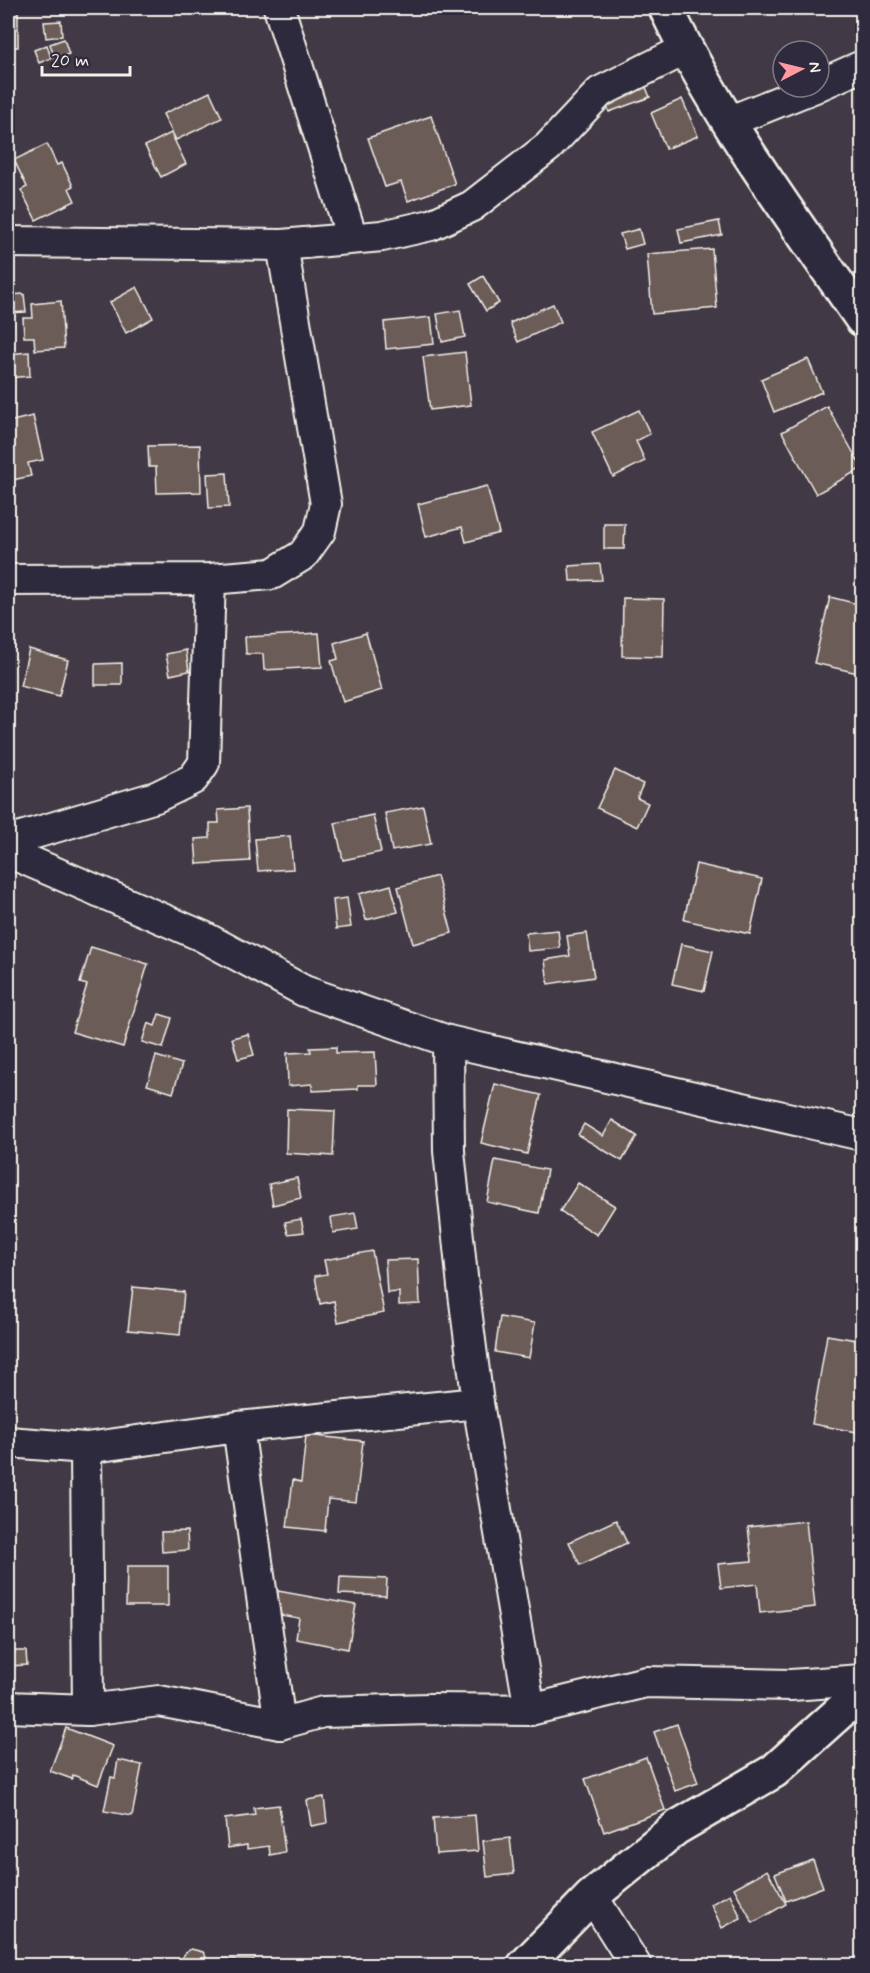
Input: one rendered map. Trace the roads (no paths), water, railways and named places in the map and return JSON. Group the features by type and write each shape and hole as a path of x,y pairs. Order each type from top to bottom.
{"street":[{"path":"279,8 352,238"},
{"path":"666,8 686,50 728,122 862,319"},
{"path":"8,242 282,246 382,236 431,225 472,206 548,147 600,92 686,50"},
{"path":"831,80 862,66"},
{"path":"728,122 785,99"},
{"path":"8,580 210,579 272,574 303,555 320,531 326,504 282,246"},
{"path":"8,841 156,797 193,779 204,763 210,579"},
{"path":"8,852 202,936 304,991 448,1041 862,1135"},
{"path":"448,1041 449,1151 463,1286 478,1403 530,1710"},
{"path":"8,1442 86,1448 238,1427 478,1403"},
{"path":"238,1427 280,1724"},
{"path":"86,1448 88,1710"},
{"path":"8,1707 88,1710 159,1701 280,1724 323,1712 429,1709 530,1710 646,1682 791,1685 862,1680"},
{"path":"524,1965 592,1896 676,1828 774,1772 862,1692"},
{"path":"592,1896 636,1965"}]}
